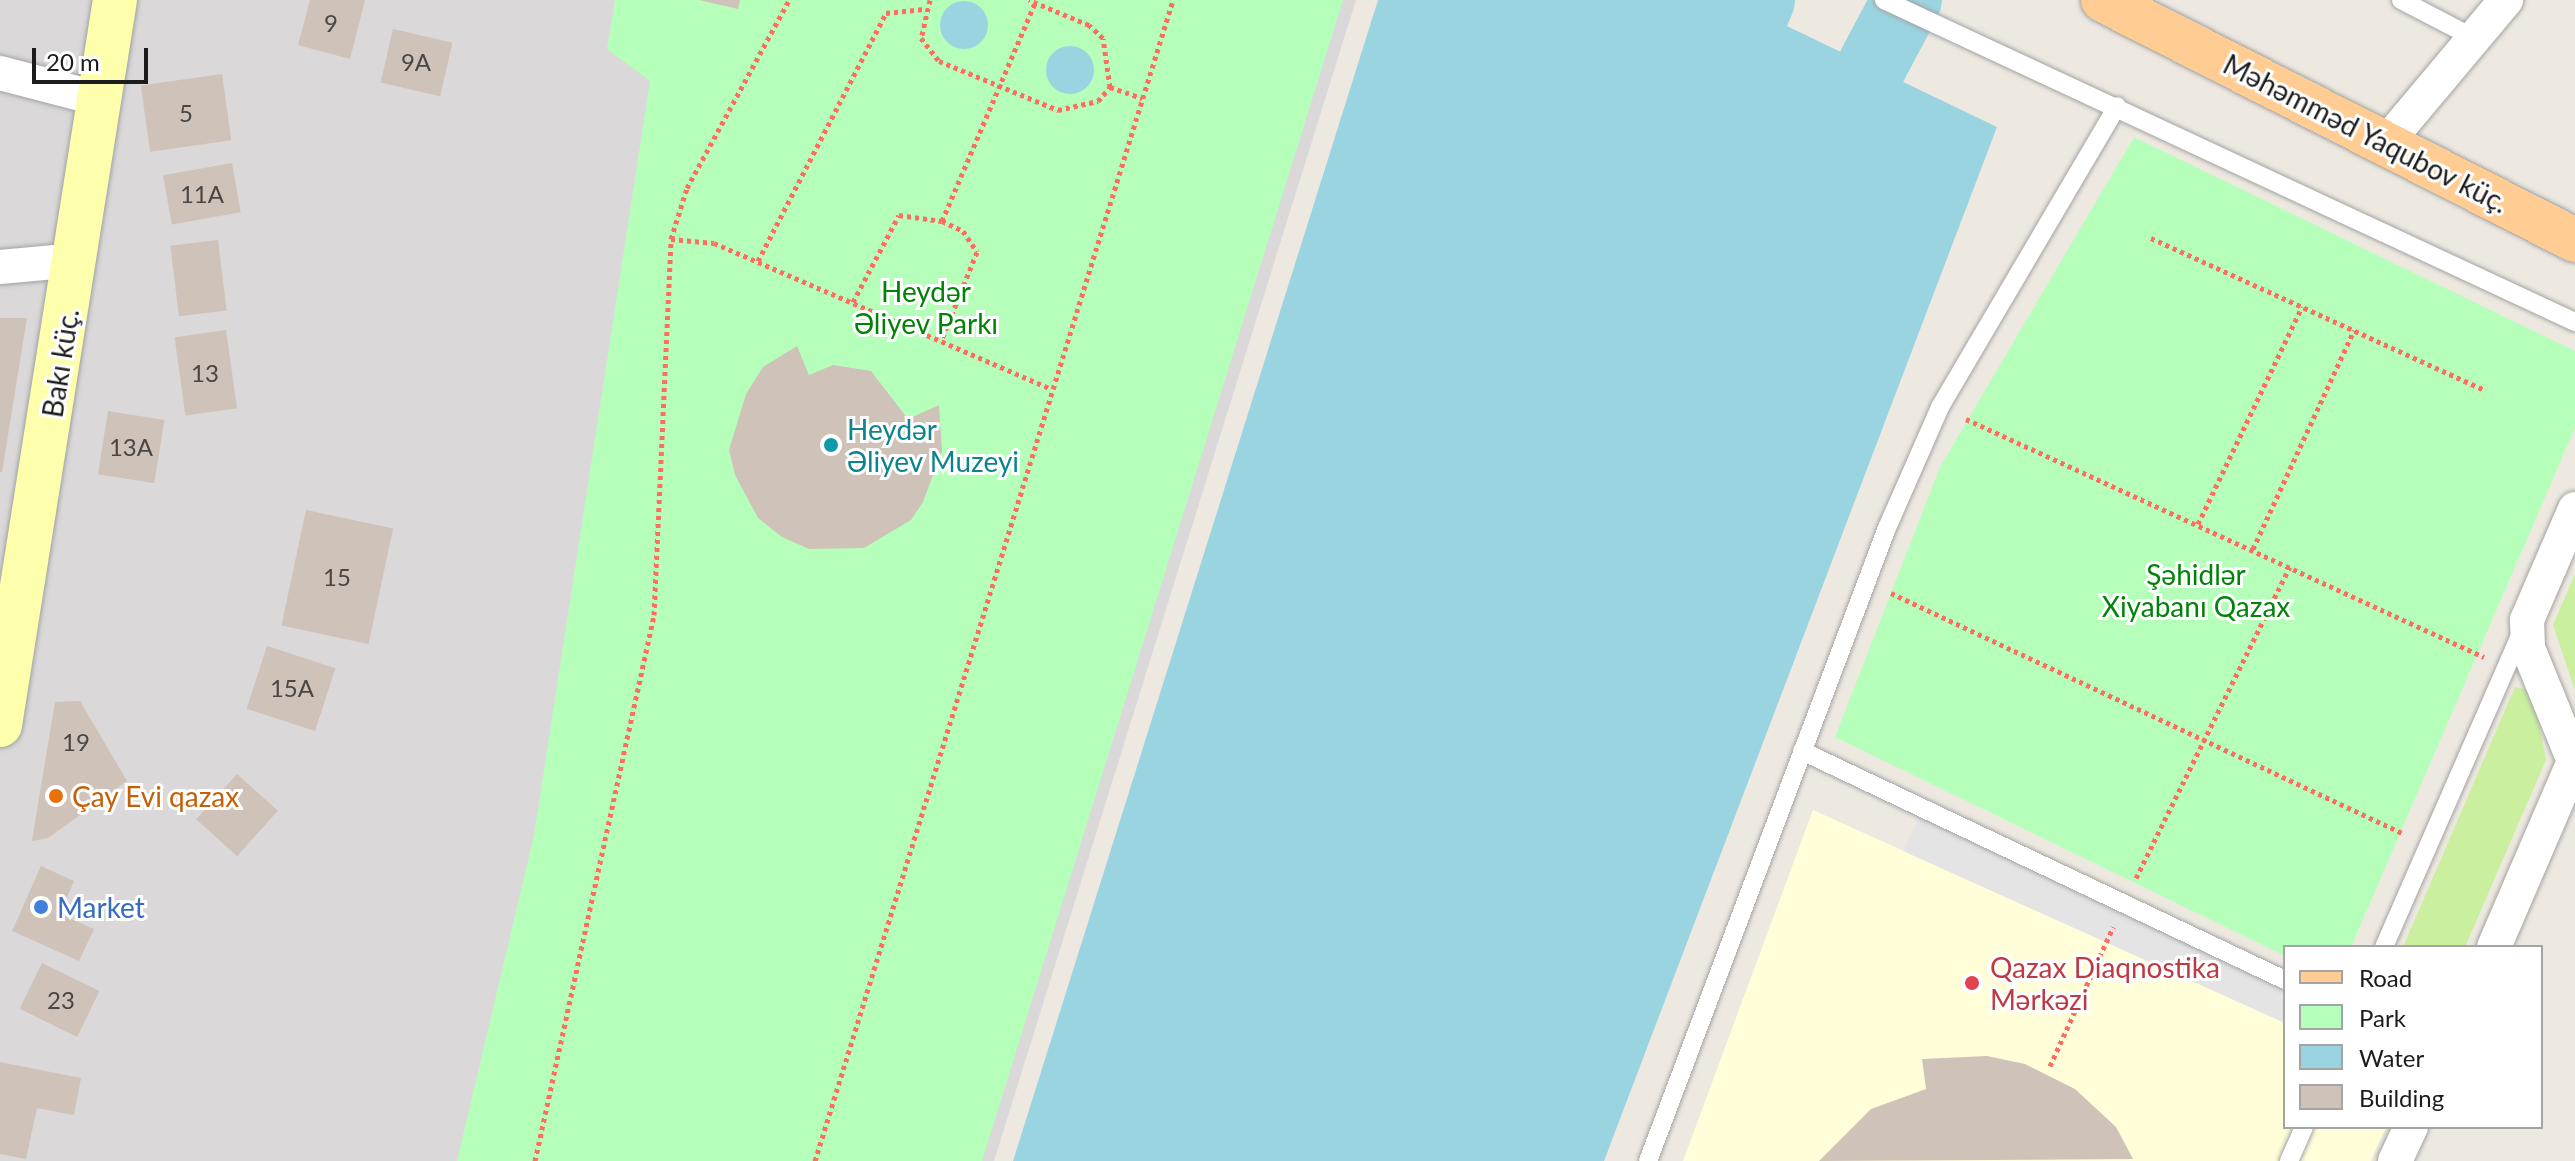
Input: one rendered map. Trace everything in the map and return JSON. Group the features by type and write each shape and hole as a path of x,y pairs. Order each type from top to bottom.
{"main road":[{"name":"Bakı küç.","path":"0,725 77,260 115,0"},
{"name":"Məhəmməd Yaqubov küç.","path":"2103,0 2575,240"}],"street":[{"path":"2386,143 2506,0"},
{"path":"0,73 100,99"},
{"path":"0,267 77,260"},
{"path":"2495,945 2574,761 2528,648 2527,620 2575,509"},
{"path":"2395,1161 2410,1129"}],"lane":[{"path":"1884,0 2068,83 2575,322"},
{"path":"2401,0 2474,38"},
{"path":"1648,1161 1867,582 1940,407 2117,106"},
{"path":"2385,945 2527,620"},
{"path":"1802,751 2283,979"},
{"path":"2289,1161 2303,1129"}],"path":[{"path":"535,1161 654,615 671,239 687,188 789,0"},
{"path":"930,0 924,9 921,38 939,61 998,88 1058,110 1089,106 1110,87"},
{"path":"815,1161 1173,0"},
{"path":"942,221 1034,1 1089,25 1103,38 1110,87"},
{"path":"758,261 886,13 924,9"},
{"path":"1110,87 1142,98"},
{"path":"853,302 899,215 942,221 963,231 977,252 941,341"},
{"path":"2151,238 2486,391"},
{"path":"671,239 714,243 1051,389"},
{"path":"2198,524 2302,307"},
{"path":"2253,549 2354,330"},
{"path":"1940,407 2506,668"},
{"path":"2050,1066 2124,903 2290,567"},
{"path":"1867,582 2426,845"}],"shaded area":[{"path":"0,0 1356,0 994,1161 0,1161"},
{"path":"1923,809 2283,979 2283,1022 1903,851"},
{"name":"Qazax Diaqnostika Mərkəzi","path":"1813,810 2283,1022 2283,1129 2385,1129 2371,1161 1683,1161"}],"green space":[{"name":"Heydər Əliyev Parkı","path":"615,0 1343,0 982,1161 457,1161 534,835 650,81 607,49"},
{"name":"Şəhidlər Xiyabanı Qazax","path":"2134,137 2575,351 2575,428 2352,945 2283,945 2283,955 1835,737 1940,467"},
{"path":"2575,574 2575,690 2553,625"},
{"path":"2515,687 2533,692 2546,760 2466,945 2404,945"}],"water":[{"path":"1378,0 1733,0 1997,127 1604,1161 1013,1161"},
{"path":"964,1 981,8 988,25 981,42 964,49 947,42 940,25 947,8"},
{"path":"1070,46 1087,53 1094,70 1087,87 1070,94 1053,87 1046,70 1053,53"}],"building":[{"path":"310,0 365,0 350,59 298,45"},
{"path":"699,0 740,0 738,9"},
{"path":"393,29 452,43 440,96 381,83"},
{"path":"222,74 231,140 150,152 141,85"},
{"path":"232,163 241,212 172,224 163,175"},
{"path":"218,240 227,310 179,316 170,246"},
{"path":"0,318 27,318 2,472 0,472"},
{"path":"226,330 237,408 186,415 175,337"},
{"path":"797,346 809,375 833,365 871,371 908,419 939,405 942,451 923,502 911,520 864,548 809,549 782,537 758,518 735,475 729,450 746,394 763,367"},
{"path":"108,411 164,420 154,483 98,474"},
{"path":"306,510 393,529 369,644 281,625"},
{"path":"267,646 335,668 315,731 247,709"},
{"path":"80,701 127,781 48,838 32,841 55,702"},
{"path":"237,774 278,811 237,856 196,819"},
{"path":"41,866 74,881 60,914 94,929 79,961 12,931"},
{"path":"42,963 100,991 77,1037 20,1009"},
{"path":"1987,1056 2025,1064 2075,1089 2116,1127 2133,1159 1819,1161 1871,1109 1926,1089 1922,1059"},
{"path":"0,1062 81,1078 74,1115 37,1108 26,1159 0,1154"}],"waterway":[{"path":"1720,98 1760,0"},
{"path":"1873,64 1907,0"}],"place":[{"name":"Heydər Əliyev Muzeyi","path":"831,445"},
{"name":"Çay Evi qazax","path":"56,796"},
{"name":"Market","path":"41,907"},
{"name":"Qazax Diaqnostika Mərkəzi","path":"1972,983"}]}
